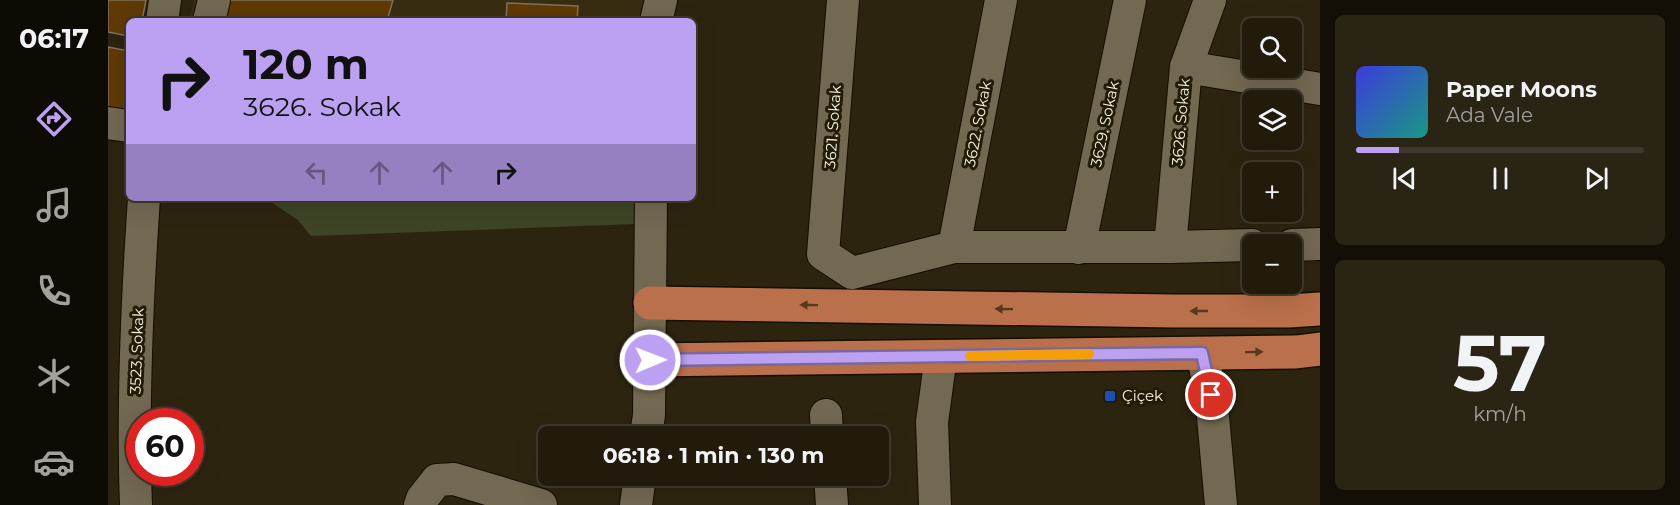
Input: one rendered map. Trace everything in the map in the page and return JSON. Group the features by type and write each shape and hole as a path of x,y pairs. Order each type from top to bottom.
{"main road":[{"path":"650,303 1161,310 1289,311 1320,309"},
{"path":"650,360 1320,350"}],"street":[{"path":"162,18 165,0"},
{"path":"210,18 214,0"},
{"path":"657,18 661,0"},
{"name":"3621. Sokak","path":"843,0 823,254 852,273 954,247"},
{"name":"3622. Sokak","path":"954,247 1001,0"},
{"name":"3629. Sokak","path":"1079,248 1130,0"},
{"name":"3626. Sokak","path":"1170,247 1186,67 1210,0"},
{"path":"1186,67 1320,89"},
{"path":"108,123 126,126"},
{"name":"3523. Sokak","path":"136,505 134,444 144,201"},
{"path":"648,426 651,201"},
{"path":"1302,244 1320,244"},
{"path":"954,247 1242,245"},
{"path":"1202,353 1211,395 1221,505"},
{"path":"935,505 932,422 940,357"},
{"path":"420,505 437,480 454,479 541,505"},
{"path":"636,505 639,486"},
{"path":"831,486 832,505"}],"shaded area":[{"path":"194,0 644,0 640,18 190,18"}],"green space":[{"path":"270,201 636,201 636,224 311,236 298,220"}],"building":[{"path":"108,0 146,0 143,18 126,18 126,35 108,32"},
{"path":"227,0 393,0 388,18 222,18"},
{"path":"507,3 578,6 577,18 506,18"},
{"path":"108,47 126,50 126,102 122,120 108,117"}],"slow traffic":[{"path":"970,356 1089,354"}],"place":[{"name":"Çiçek","path":"1110,396"}],"route":[{"path":"650,360 1202,353 1211,395"}]}
